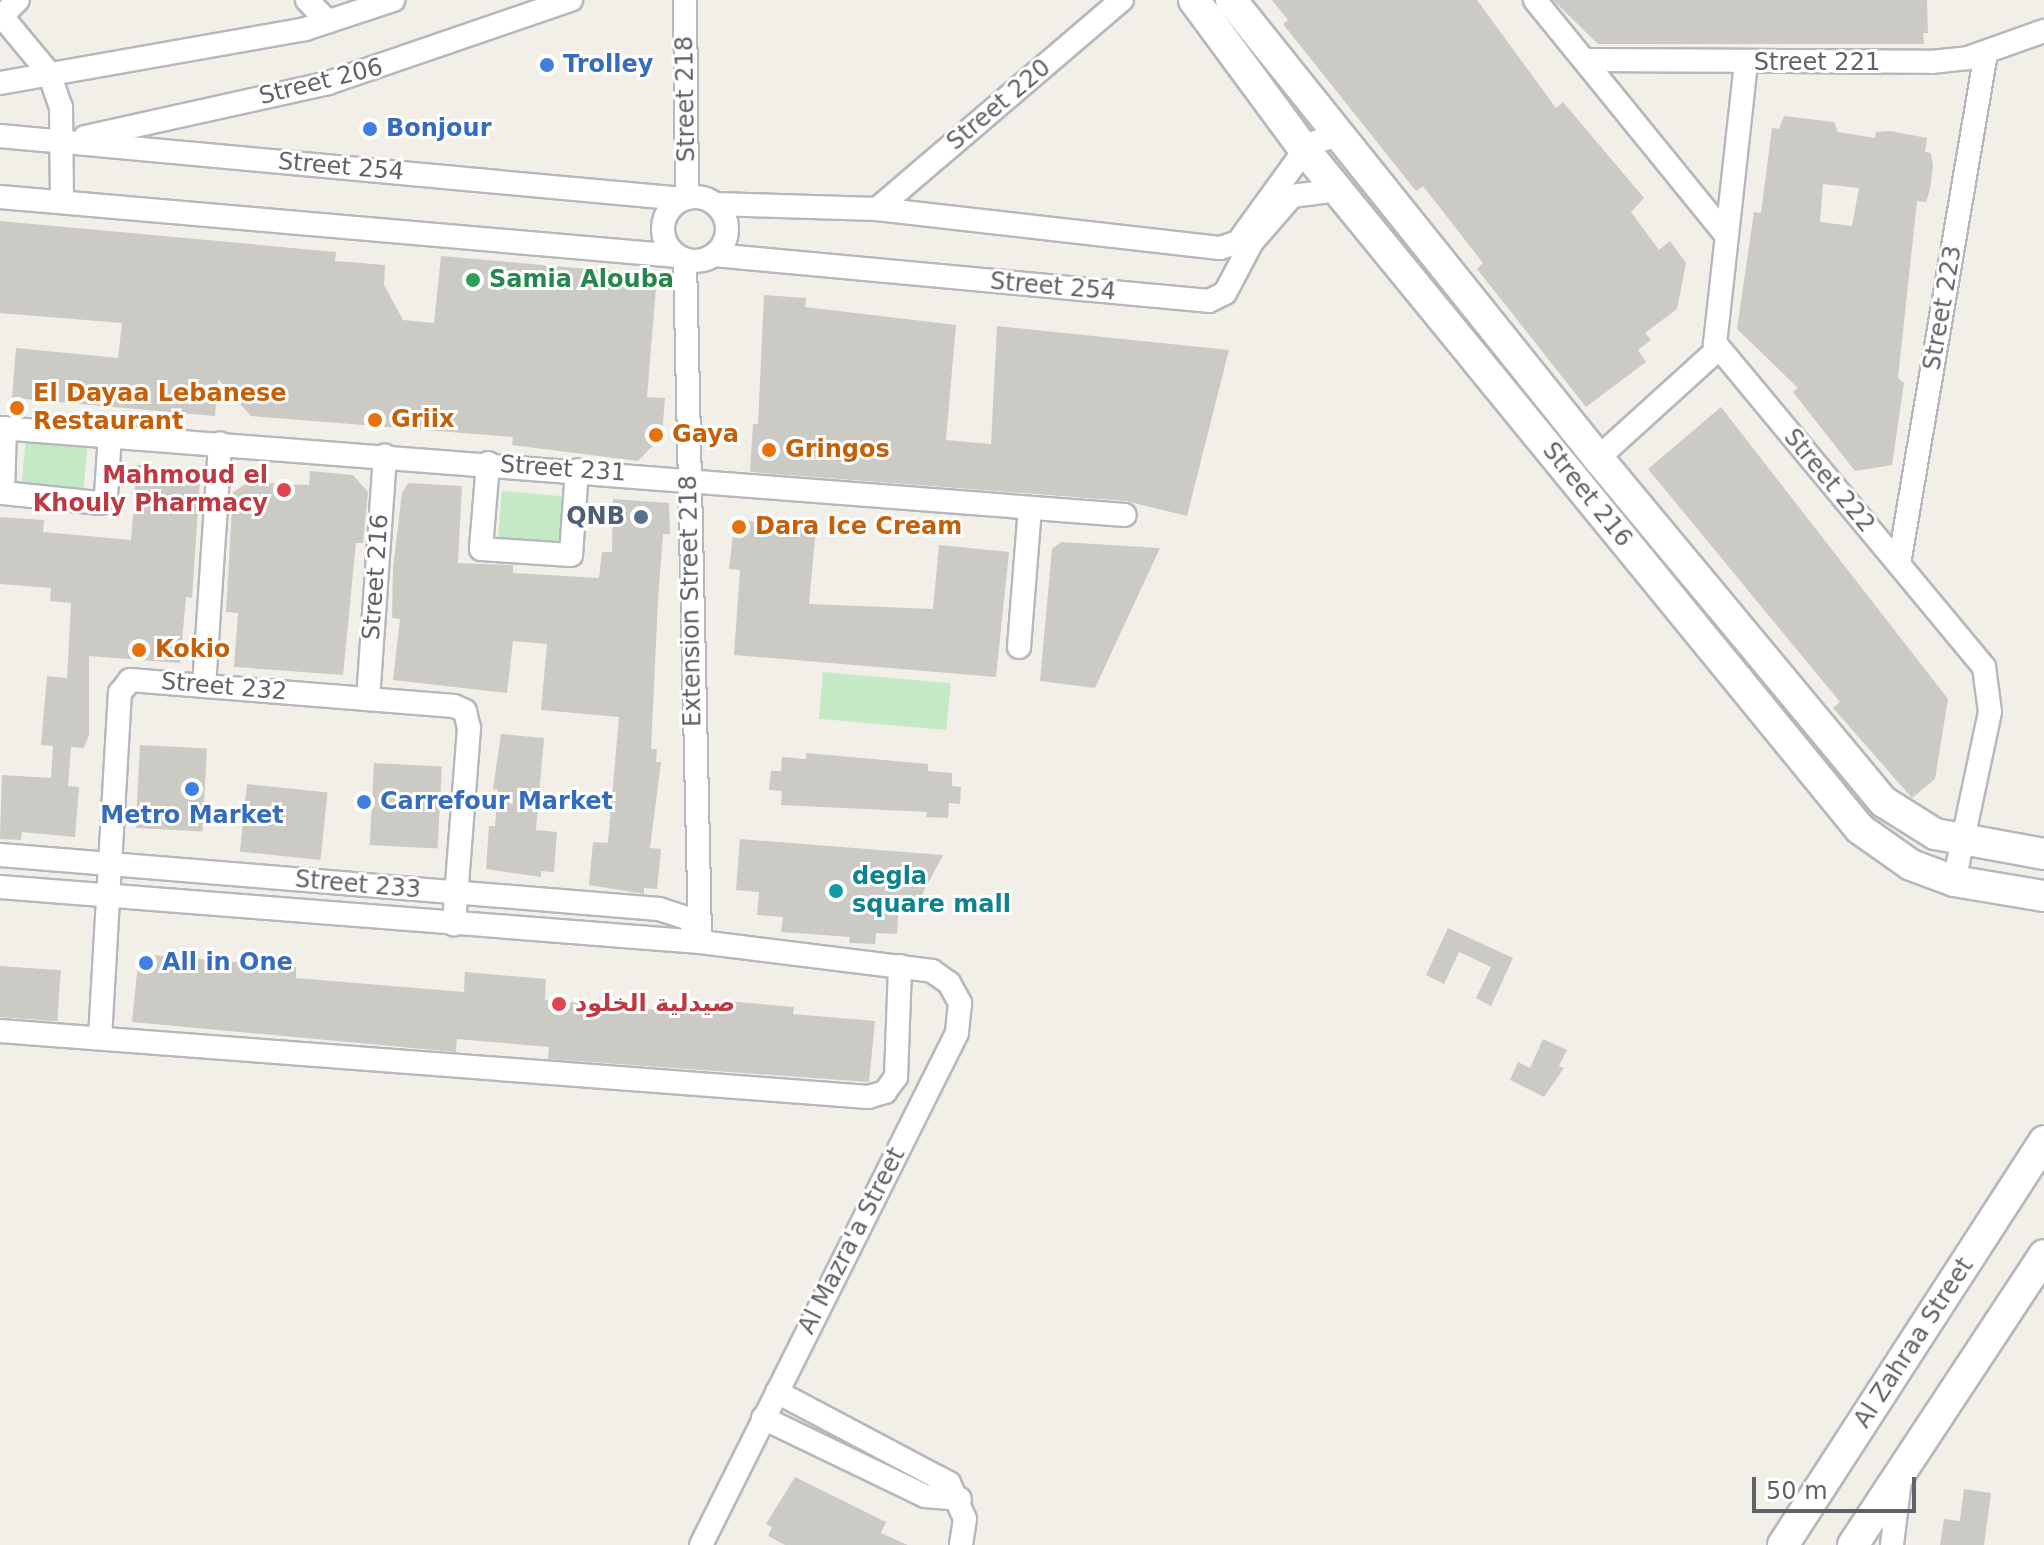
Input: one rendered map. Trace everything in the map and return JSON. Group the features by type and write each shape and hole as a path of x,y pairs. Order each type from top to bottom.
{"main road":[{"name":"Street 216","path":"1194,0 1304,149 1860,829 1911,865 1954,881 2044,896"},
{"name":"Street 216","path":"1231,0 1598,458 1884,802 1908,821 1962,841 2044,854"},
{"name":"Al Zahraa Street","path":"1783,1545 2044,1141"},
{"path":"1853,1545 2044,1255"}],"street":[{"path":"307,0 328,22"},
{"path":"0,83 328,22 393,0"},
{"name":"Street 206","path":"65,142 328,83 571,0"},
{"name":"Street 218","path":"685,0 685,198"},
{"name":"Street 220","path":"877,209 1122,0"},
{"path":"1535,0 1725,234"},
{"path":"5,12 49,73 65,142 62,202"},
{"name":"Street 221","path":"1585,60 1931,62 1986,53 2044,31"},
{"name":"Street 223","path":"1899,564 1986,53"},
{"path":"1598,458 1718,349 1714,329 1746,63"},
{"path":"681,258 666,243 663,226 669,210 685,198 715,204 877,209 1226,248 1238,242 1304,149 1322,136 1338,135"},
{"name":"Street 254","path":"0,136 685,198"},
{"name":"Street 254","path":"714,255 1209,301 1225,293 1252,242 1292,196 1338,190"},
{"path":"0,197 681,258 714,255 727,230 715,204"},
{"name":"Extension Street 218","path":"681,258 700,942"},
{"name":"Street 222","path":"1718,349 1984,667 1991,689 1954,881"},
{"path":"2,428 3,493 100,503 106,495 110,435"},
{"name":"Street 231","path":"2,428 687,478 1125,515"},
{"path":"204,686 220,444"},
{"name":"Street 216","path":"368,699 385,456"},
{"path":"488,463 481,549 571,555 577,470"},
{"path":"1019,647 1030,508"},
{"name":"Street 232","path":"100,1038 121,689 134,680 454,706 468,716 454,924"},
{"name":"Street 233","path":"0,855 676,911 689,919 700,942"},
{"name":"Street 233","path":"0,887 700,942 900,966"},
{"path":"0,1031 868,1097 885,1092 896,1077 900,966"},
{"name":"Al Mazra'a Street","path":"701,1545 957,1033 960,1003 949,983 932,971 900,966"},
{"path":"777,1392 938,1476 960,1499 965,1519 961,1545"},
{"path":"763,1418 925,1496 960,1499"},
{"path":"1892,1545 1901,1472"}],"green space":[{"path":"26,436 88,441 83,494 21,489"},
{"path":"502,491 565,496 560,549 497,544"},
{"path":"823,672 951,683 946,730 819,719"}],"building":[{"path":"1272,0 1477,0 1556,108 1563,102 1644,198 1631,212 1659,250 1670,241 1686,263 1677,309 1645,333 1651,340 1638,350 1646,362 1586,407 1477,269 1483,263 1423,186 1416,191 1283,24 1288,20"},
{"path":"1553,0 1927,0 1928,33 1923,33 1924,44 1598,44"},
{"path":"1784,116 1834,122 1838,132 1875,138 1876,132 1890,131 1927,138 1925,152 1931,153 1933,166 1926,202 1917,201 1898,378 1904,383 1892,465 1855,471 1793,392 1798,388 1737,329 1754,212 1761,213 1772,128 1779,129","holes":["1823,184 1859,188 1852,226 1820,222"]},
{"path":"0,221 336,252 335,261 385,265 384,285 403,320 434,323 441,256 657,275 647,397 665,398 662,436 638,461 512,445 513,437 251,416 218,379 215,416 12,398 16,348 118,358 122,323 0,313"},
{"path":"764,295 806,298 805,307 956,325 946,440 991,444 997,326 1229,350 1187,516 1126,501 750,472 753,424 758,424"},
{"path":"1721,407 1948,699 1935,779 1912,798 1833,708 1840,702 1648,469"},
{"path":"137,465 187,469 200,480 192,598 186,597 180,663 89,656 89,734 84,748 71,747 68,786 79,787 75,837 22,832 21,840 0,839 2,775 51,778 53,746 41,745 47,676 67,678 71,603 50,601 51,588 0,584 0,517 44,520 43,532 131,540"},
{"path":"310,471 353,475 368,492 363,543 356,543 343,675 234,667 238,613 226,612 233,492 249,482 309,485"},
{"path":"408,483 462,486 458,563 513,565 513,573 599,578 602,552 612,552 613,499 669,503 670,534 663,534 658,600 651,749 657,749 656,762 661,762 650,848 661,849 657,889 644,888 644,894 589,885 593,842 608,843 619,717 541,710 547,644 513,641 507,693 393,680 400,619 392,618 393,568 402,493"},
{"path":"748,521 816,527 809,604 933,609 939,545 1009,552 996,677 734,655 740,570 729,569 733,534"},
{"path":"1061,542 1160,548 1095,688 1040,681 1052,549"},
{"path":"501,734 544,738 536,830 557,832 554,872 541,871 541,877 486,869 489,826 495,826 498,790 493,789"},
{"path":"140,745 207,749 203,831 136,828"},
{"path":"806,753 928,764 928,771 952,773 952,786 961,787 960,804 949,803 948,818 926,817 927,812 781,805 782,791 769,790 771,771 781,771 782,757 806,759"},
{"path":"374,763 442,767 438,848 370,845"},
{"path":"247,784 328,792 320,860 240,852"},
{"name":"degla square mall","path":"740,839 943,855 917,904 899,903 897,934 876,933 875,944 849,943 850,937 781,932 783,917 757,915 759,892 736,890"},
{"path":"1448,928 1513,958 1491,1006 1476,998 1491,967 1459,952 1444,984 1426,975"},
{"path":"139,954 296,967 296,978 464,992 465,972 546,979 545,1000 713,1014 715,1000 794,1007 793,1014 875,1021 869,1082 548,1059 549,1047 457,1039 456,1052 132,1022"},
{"path":"0,966 61,970 57,1021 0,1017"},
{"path":"1543,1039 1567,1050 1559,1066 1564,1068 1544,1097 1510,1080 1518,1062 1530,1068"},
{"path":"795,1477 886,1522 881,1533 908,1545 785,1545 768,1536 772,1527 766,1524"},
{"path":"1964,1489 1991,1493 1984,1545 1940,1545 1944,1519 1960,1521"}],"place":[{"name":"Trolley","path":"547,65"},
{"name":"Bonjour","path":"370,129"},
{"name":"Samia Alouba","path":"473,280"},
{"name":"El Dayaa Lebanese Restaurant","path":"17,408"},
{"name":"Griix","path":"375,420"},
{"name":"Gaya","path":"656,435"},
{"name":"Gringos","path":"769,450"},
{"name":"Mahmoud el Khouly Pharmacy","path":"284,490"},
{"name":"QNB","path":"641,517"},
{"name":"Dara Ice Cream","path":"739,527"},
{"name":"Kokio","path":"139,650"},
{"name":"Metro Market","path":"192,789"},
{"name":"Carrefour Market","path":"364,802"},
{"name":"degla square mall","path":"836,891"},
{"name":"All in One","path":"146,963"},
{"name":"صيدلية الخلود","path":"559,1004"}]}
